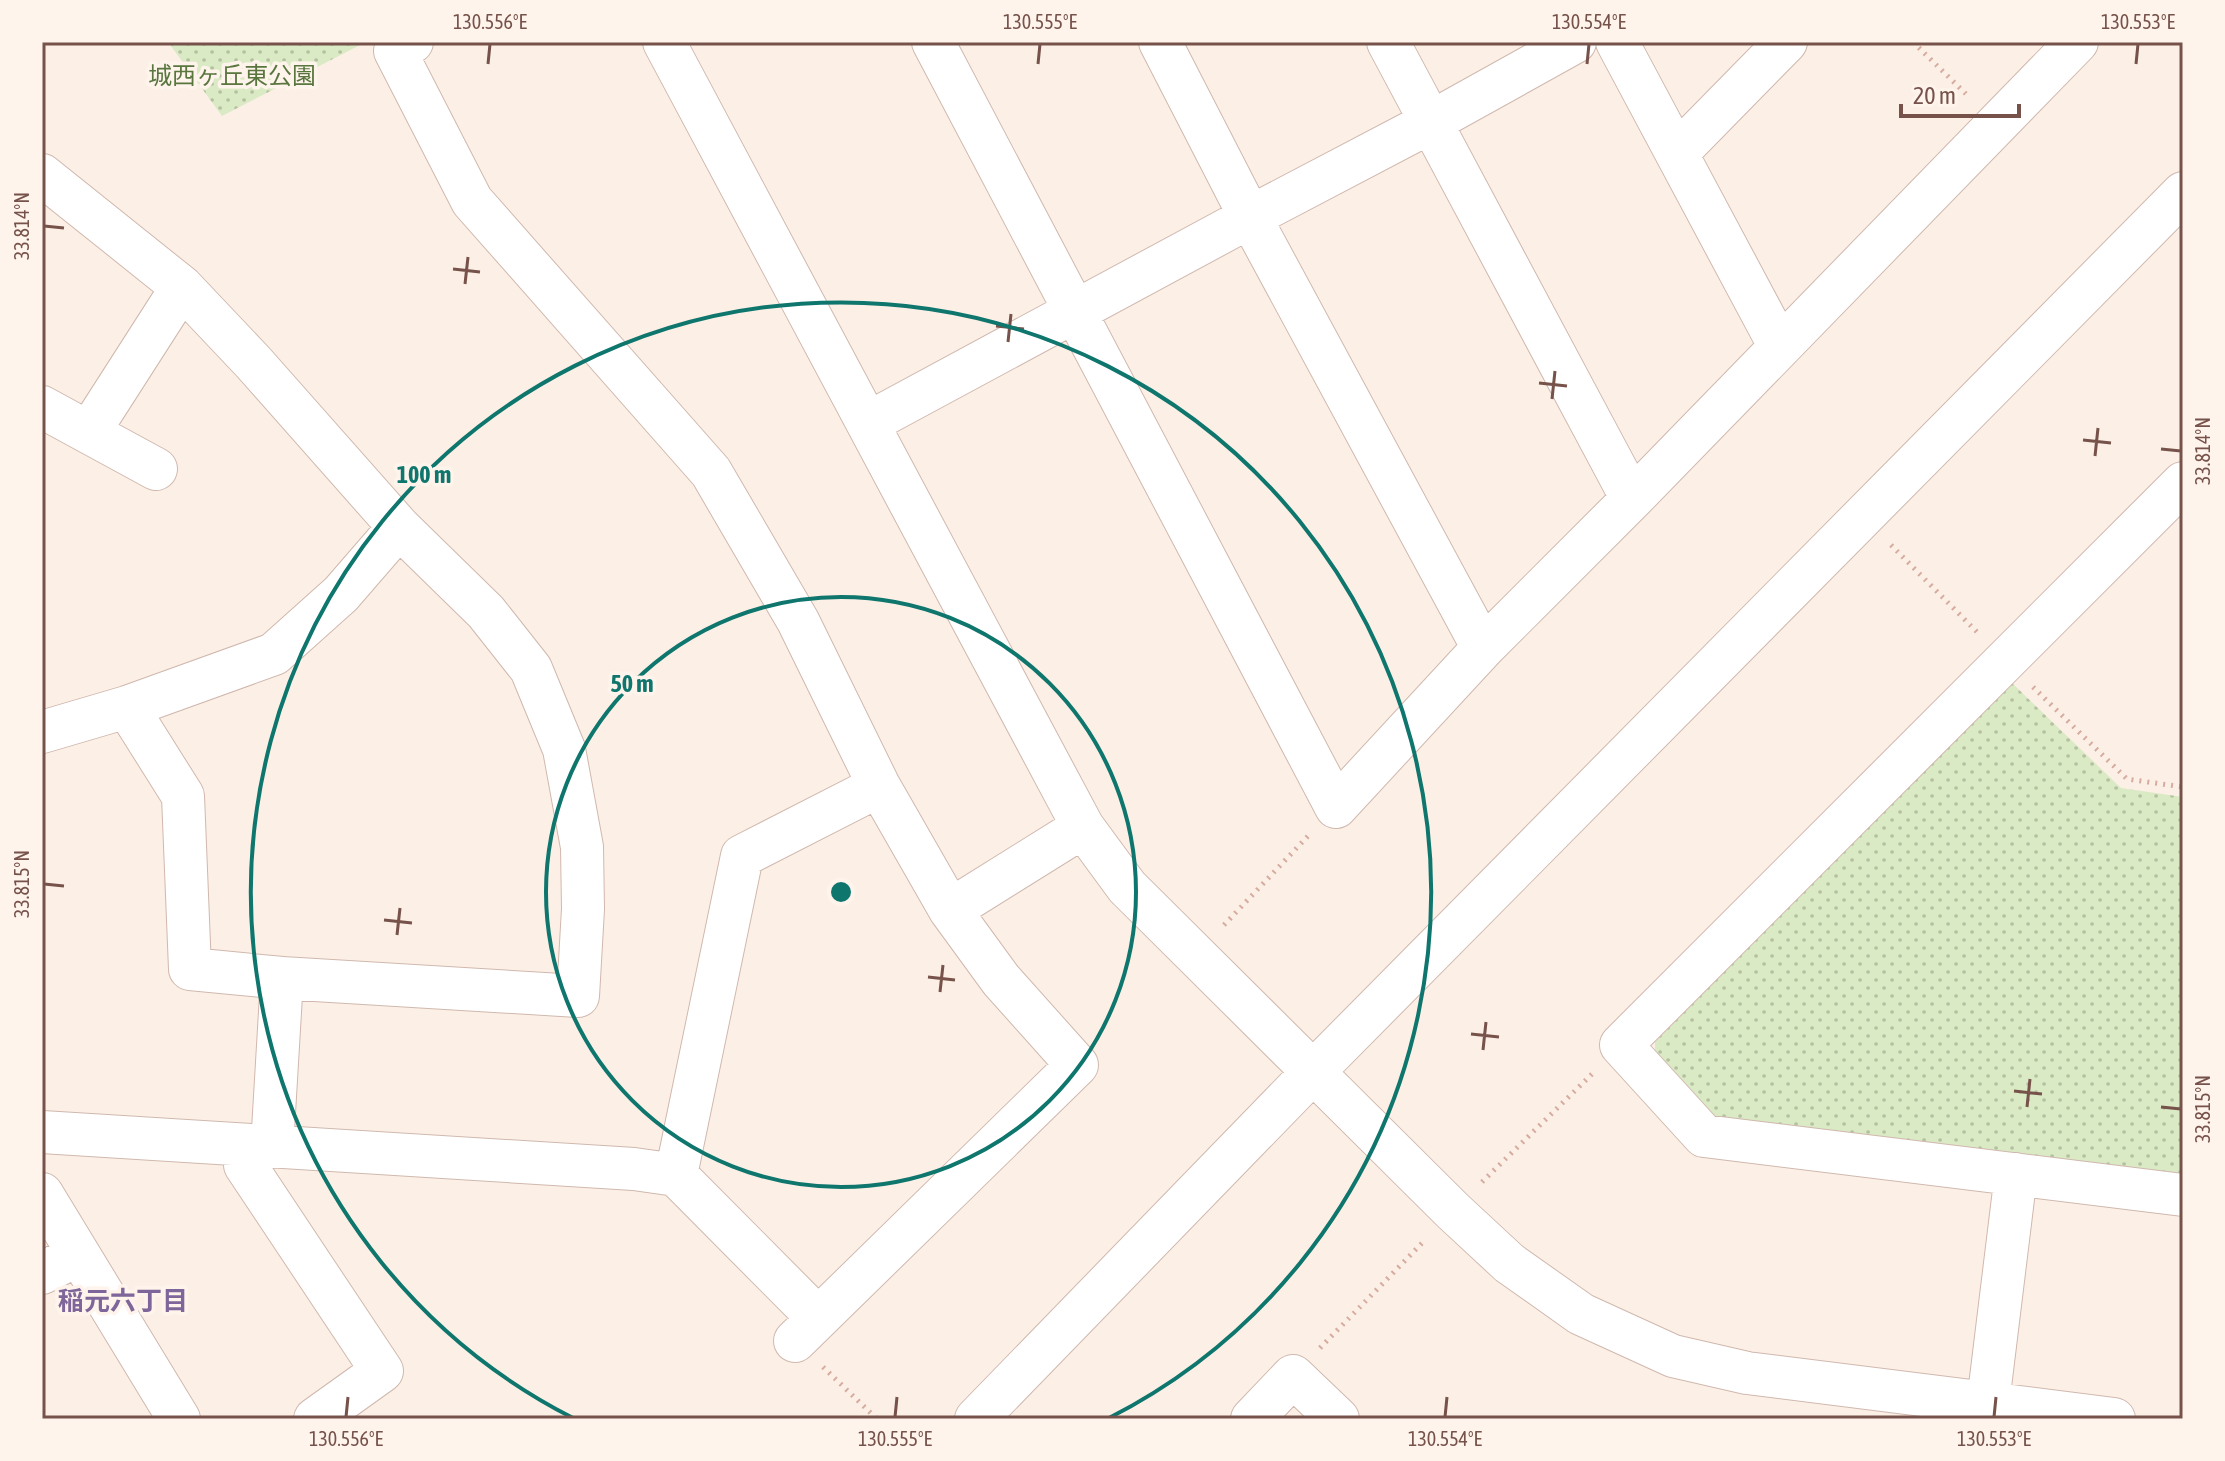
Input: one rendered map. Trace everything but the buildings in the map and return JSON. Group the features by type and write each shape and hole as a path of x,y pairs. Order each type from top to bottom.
{"street":[{"path":"42,1132 634,1169 676,1175 806,1330 1077,1065 1001,980 950,910 879,786 798,621 711,472 472,201 395,51 412,42"},
{"path":"664,42 1083,827 1127,887 1453,1211 1509,1263 1581,1314 1673,1356 1747,1373 1987,1411 2114,1419"},
{"path":"933,42 1336,807 1483,648 2077,42"},
{"path":"1160,42 1250,217 1483,648"},
{"path":"1388,42 1632,499"},
{"path":"868,423 1575,42"},
{"path":"1617,42 1780,347"},
{"path":"1678,152 1786,42"},
{"path":"42,175 182,287 399,527 486,612 531,669 564,749 582,847 583,909 578,996 282,978 190,969 183,796 127,707"},
{"path":"976,1419 1312,1073 2183,193"},
{"path":"89,432 182,287"},
{"path":"42,407 156,469"},
{"path":"2183,483 1621,1045 1704,1136 2183,1195"},
{"path":"42,732 127,707 274,654 341,594 399,527"},
{"path":"676,1175 742,856 879,786"},
{"path":"950,910 1083,827"},
{"path":"282,978 258,1146 245,1165 382,1371 315,1419"},
{"path":"1987,1411 2016,1174"},
{"path":"42,1194 60,1264 167,1415"},
{"path":"1252,1419 1293,1376 1338,1419"}],"path":[{"path":"1913,42 1996,124"},
{"path":"1862,516 2127,779 2183,787"},
{"path":"1194,956 1336,807"},
{"path":"1293,1376 1453,1211 1621,1045"},
{"path":"806,1330 877,1419"}],"green space":[{"name":"城西ヶ丘東公園","path":"168,42 366,42 222,116"},
{"path":"2011,682 2121,788 2183,797 2183,1178 1718,1121 1655,1058 1655,1042"}],"district":[{"name":"稲元六丁目","path":"123,1301"}]}
